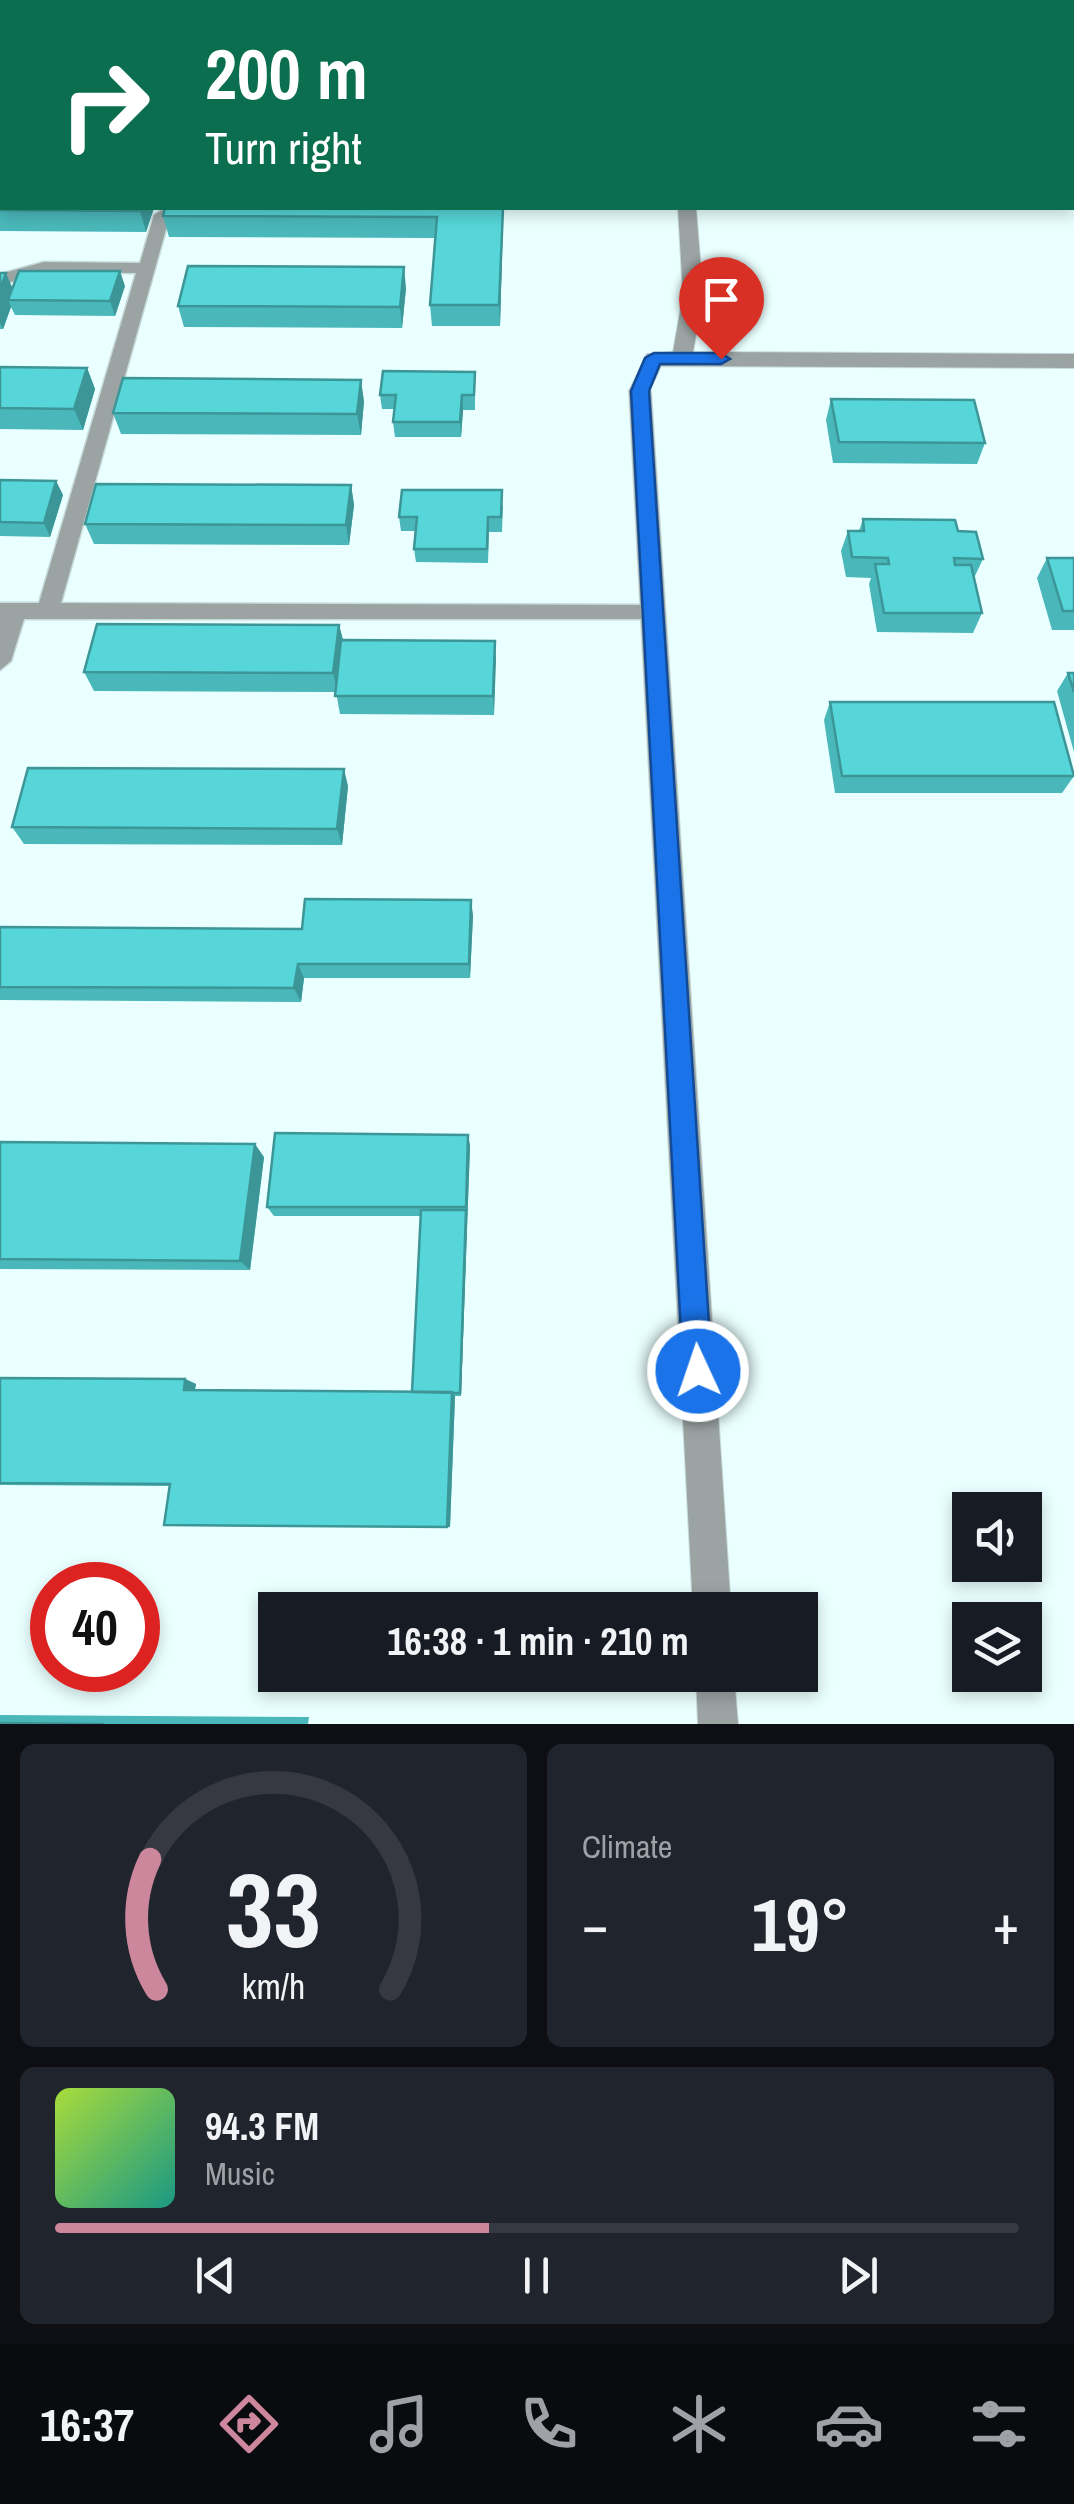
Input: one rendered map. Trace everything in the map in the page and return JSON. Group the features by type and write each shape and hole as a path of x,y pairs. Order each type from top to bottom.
{"street":[{"path":"682,358 693,295 686,210"},
{"path":"711,1592 640,391 654,358 1074,361"},
{"path":"717,1692 718,1724"}],"lane":[{"path":"48,611 162,215"},
{"path":"0,280 44,267 147,268"},
{"path":"0,661 8,611 653,613"}],"building":[{"path":"0,210 140,210 140,211"},
{"path":"164,210 503,210 499,305 430,305 437,217 163,216"},
{"path":"188,266 404,267 400,307 178,306"},
{"path":"19,271 120,271 110,301 8,300"},
{"path":"0,367 87,368 74,409 0,408"},
{"path":"383,371 475,372 474,395 462,395 460,422 393,422 396,395 380,395"},
{"path":"123,378 361,380 357,414 113,413"},
{"path":"831,399 974,400 985,443 839,442"},
{"path":"0,480 56,481 44,523 0,522"},
{"path":"96,484 351,485 346,525 85,524"},
{"path":"402,490 502,490 501,517 488,517 487,549 414,549 417,517 399,517"},
{"path":"863,519 955,520 958,531 976,532 983,559 954,558 955,565 971,565 982,613 884,613 875,564 889,564 888,558 852,557 848,531 864,531"},
{"path":"1047,558 1074,558 1074,611 1063,611"},
{"path":"97,624 339,625 333,673 84,672"},
{"path":"341,640 495,641 493,696 335,696"},
{"path":"830,702 1054,702 1074,776 842,776"},
{"path":"28,768 344,769 337,829 12,827"},
{"path":"305,899 471,900 469,964 298,964 294,988 0,987 0,927 302,929"},
{"path":"275,1133 468,1135 466,1207 267,1207"},
{"path":"0,1142 255,1144 240,1261 0,1259"},
{"path":"421,1210 466,1210 460,1393 412,1392"},
{"path":"0,1378 185,1379 184,1390 452,1392 447,1527 164,1525 170,1484 0,1483"}],"route":[{"path":"698,1371 640,391 654,358 721,359"}]}
